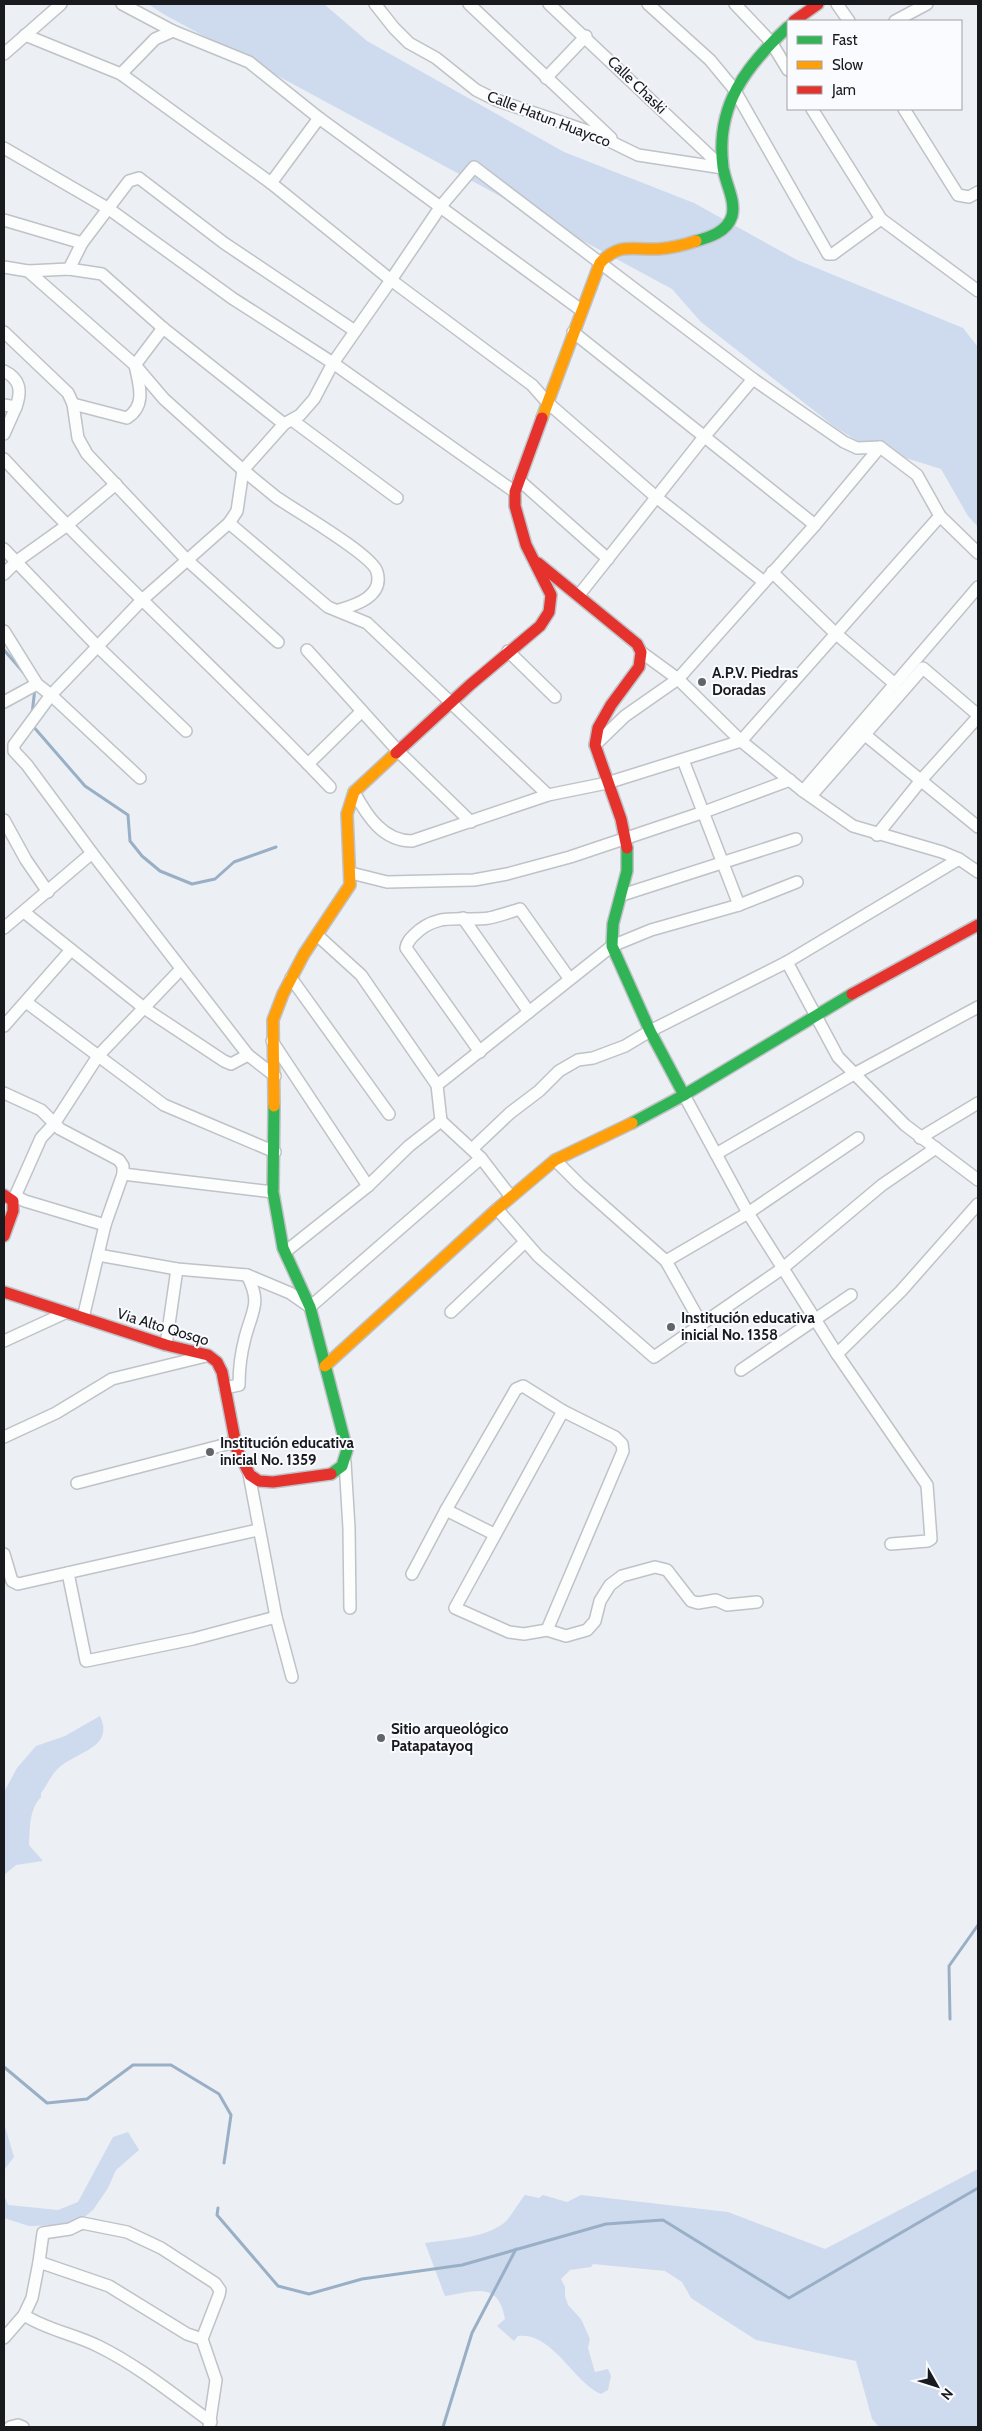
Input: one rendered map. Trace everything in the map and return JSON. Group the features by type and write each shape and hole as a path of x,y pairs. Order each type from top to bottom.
{"street":[{"path":"6,47 25,35 61,4"},
{"path":"122,4 173,31 249,62 319,118 581,310"},
{"name":"Calle Hatun Huaycco","path":"376,4 394,28 409,42 436,58 476,90 496,100 593,133 638,155 723,168"},
{"path":"469,4 620,146"},
{"name":"Calle Chaski","path":"549,4 586,36 723,168"},
{"path":"648,4 710,60 734,89 828,254 833,254 881,218"},
{"path":"734,4 771,42 787,68"},
{"path":"795,20 818,4"},
{"path":"836,4 848,20"},
{"path":"897,20 926,4"},
{"path":"350,1608 349,1528 345,1462 347,1450 310,1307 285,1252 273,1192 275,1076 272,1042 273,1020 291,978 350,885 351,873 346,811 354,792 508,651 540,626 548,616 552,606 550,596 535,560 520,532 514,506 515,492 600,263 607,254 622,247 660,249 713,236 724,230 732,216 732,198 723,168 724,134 734,89 771,42 787,28"},
{"path":"121,74 155,39 173,31"},
{"path":"25,35 121,74 271,184 391,280 532,385 548,403 656,497 768,577 895,684"},
{"path":"546,78 586,36"},
{"path":"813,110 881,218 978,291"},
{"path":"905,110 958,195 969,197 978,192"},
{"path":"271,184 319,118"},
{"path":"4,148 109,209 232,298 333,364 515,492"},
{"path":"275,1076 248,1055 92,853 27,765 14,751 14,745 51,695 142,600 228,523 237,511 243,470 288,422 300,415 314,399 333,364 355,331 441,206 474,166 753,379 844,442 857,448 880,447 890,453 917,475 940,516 978,553"},
{"path":"69,269 82,243 129,181 139,178 145,180 224,244 355,331"},
{"path":"4,220 82,243"},
{"path":"4,267 28,271 69,269 102,274 163,328 288,422 397,498"},
{"path":"28,271 135,365 164,399 243,470 276,497 374,564 378,582 373,594 365,601 338,610"},
{"path":"73,404 127,418 136,412 141,400 135,365 163,328"},
{"path":"4,332 68,393 73,404 78,438 87,454 186,559 278,642"},
{"path":"573,332 815,524"},
{"path":"4,371 14,376 19,385 20,397 4,434"},
{"path":"578,595 704,437 753,379"},
{"path":"4,405 16,407"},
{"path":"595,745 624,716 678,679 815,524 880,447"},
{"path":"4,459 66,526 238,692 330,788"},
{"path":"519,480 608,559"},
{"path":"4,574 116,484"},
{"path":"354,792 375,824 392,838 412,841 548,795 607,783 741,741 834,632 940,516"},
{"path":"228,523 328,607 367,623 548,795"},
{"path":"4,549 98,647 186,732"},
{"path":"535,560 637,644 641,652 678,679 741,741 807,793 853,826 959,859 978,872"},
{"path":"807,793 895,684 978,587"},
{"path":"4,631 37,684 140,778"},
{"path":"307,650 399,752 471,822"},
{"path":"508,651 556,697"},
{"path":"641,652 639,667 611,705 598,728 595,745 626,838 628,860 622,895 610,933 612,946 650,1031 748,1213 837,1354 928,1485 931,1539 928,1541 891,1544"},
{"path":"807,793 864,734 923,668 978,716 922,779 878,834"},
{"path":"4,702 37,684"},
{"path":"308,764 362,711"},
{"path":"864,734 922,779 978,827"},
{"path":"683,760 738,905"},
{"path":"351,873 387,882 474,880 570,857 704,812 790,780"},
{"path":"4,820 26,860 48,892"},
{"path":"622,895 796,839"},
{"path":"4,928 92,853"},
{"path":"472,1149 510,1113 539,1091 559,1071 578,1060 593,1058 625,1046 650,1031 787,962 959,859"},
{"path":"437,1084 612,946 651,930 738,905 797,882"},
{"path":"480,1052 406,948 409,940 430,922 443,919 489,918 520,909 569,978"},
{"path":"24,912 144,1008 224,1061 231,1064 248,1055"},
{"path":"463,918 529,1012"},
{"path":"326,1366 497,1209 555,1160 604,1138 684,1095 814,1015 978,925"},
{"path":"317,935 361,974 437,1084 440,1120 481,1158 511,1197"},
{"path":"4,1026 71,950"},
{"path":"787,962 838,1057 920,1138 978,1180"},
{"path":"4,1236 13,1211 10,1197 41,1138 54,1124 98,1056 181,969"},
{"path":"291,978 389,1114"},
{"path":"26,1002 164,1105 275,1152"},
{"path":"716,1154 854,1074 978,1007"},
{"path":"272,1042 368,1186"},
{"path":"4,1094 41,1110 54,1124 119,1160 123,1166 123,1174 104,1225 82,1318"},
{"path":"920,1138 978,1103"},
{"path":"285,1252 368,1186 409,1146 440,1120"},
{"path":"666,1261 748,1213 858,1138"},
{"path":"497,1209 525,1242 654,1357 783,1268 882,1186 936,1148"},
{"path":"310,1307 481,1158"},
{"path":"555,1160 579,1184 666,1261 702,1325"},
{"path":"123,1174 273,1192"},
{"path":"10,1197 104,1225"},
{"path":"837,1354 901,1291 978,1204"},
{"path":"451,1312 525,1242"},
{"path":"98,1254 177,1269 247,1275 290,1293 310,1307"},
{"path":"166,1345 177,1269"},
{"path":"225,1388 239,1384 245,1337 254,1312 255,1290 247,1275"},
{"name":"Via Alto Qosqo","path":"4,1292 166,1345 208,1355 220,1367 235,1442 240,1459 249,1474"},
{"path":"741,1370 850,1295"},
{"path":"4,1342 65,1313"},
{"path":"4,1437 56,1414 112,1380 208,1355"},
{"path":"412,1574 446,1510 519,1386 522,1386 563,1411 615,1437 622,1444 623,1451 547,1630"},
{"path":"563,1411 455,1608 509,1632 524,1634 547,1630 566,1636 587,1630 595,1621 600,1602 610,1585 622,1576 655,1567 666,1570 691,1601 716,1600 727,1605 757,1602"},
{"path":"77,1483 235,1442"},
{"path":"249,1474 259,1481 328,1475 337,1471 345,1462"},
{"path":"249,1474 258,1530 276,1617 292,1677"},
{"path":"446,1510 494,1534"},
{"path":"4,1554 12,1581 18,1584 258,1530"},
{"path":"68,1573 86,1661 193,1639 276,1617"},
{"path":"4,2338 24,2315 32,2298 43,2233 70,2229 82,2223 127,2232 161,2248 215,2283 220,2290 202,2339 216,2380 210,2425 128,2363 97,2346 42,2326 24,2315"},
{"path":"39,2262 109,2286 187,2334 202,2339"},
{"path":"10,2427 18,2425 23,2427"}],"shaded area":[{"path":"148,4 324,4 367,41 564,152 694,203 797,260 963,328 978,347 978,527 968,516 941,469 864,445 835,427 701,322 672,289 165,15"},
{"path":"100,1716 103,1728 102,1737 97,1744 54,1773 34,1808 29,1845 43,1861 16,1865 4,1875 4,1792 17,1768 36,1746 65,1736"},
{"path":"4,2123 14,2157 4,2170"},
{"path":"128,2132 139,2150 116,2170 108,2188 93,2210 82,2219 67,2225 29,2226 4,2218 4,2195 8,2205 58,2210 78,2202 113,2137"},
{"path":"978,2169 978,2427 879,2427 872,2419 856,2361 756,2340 691,2298 682,2282 665,2271 593,2264 591,2267 570,2270 561,2279 565,2287 568,2305 581,2319 590,2339 588,2348 595,2372 608,2369 611,2376 608,2390 601,2394 581,2380 542,2341 518,2336 514,2341 497,2326 505,2319 497,2298 491,2294 475,2291 445,2296 425,2243 466,2238 496,2228 506,2221 525,2195 539,2198 543,2195 567,2202 581,2195 728,2212 825,2249"}],"waterway":[{"path":"4,650 24,673"},
{"path":"32,714 35,688"},
{"path":"32,725 85,786 128,815 130,841 142,856 160,871 192,884 215,879 234,862 276,847"},
{"path":"950,2019 949,1966 978,1925"},
{"path":"4,2067 47,2103 87,2099 133,2065 171,2065 219,2094 231,2115 224,2163"},
{"path":"218,2208 217,2215 278,2286 309,2294 362,2279 462,2265 606,2224 663,2220 789,2298 978,2188"},
{"path":"443,2427 472,2333 516,2249"}],"traffic: fast":[{"path":"696,241 712,236 730,222 733,204 724,173 722,145 724,125 729,106 747,72 787,28"},
{"path":"627,848 627,871 613,924 612,946 650,1031 684,1095"},
{"path":"632,1123 684,1095 852,994"},
{"path":"274,1106 273,1192 283,1248 310,1307 347,1450 342,1466 331,1474"}],"traffic: slow":[{"path":"542,418 600,263 614,252 627,248 663,249 696,241"},
{"path":"274,1106 273,1020 283,994 304,954 350,885 347,814 354,792 396,753"},
{"path":"325,1366 497,1209 555,1160 632,1123"}],"traffic: jam":[{"path":"795,20 818,4"},
{"path":"396,753 470,685 540,626 549,612 551,595 526,545 515,506 515,492 542,418"},
{"path":"538,563 637,644 641,652 639,667 611,705 598,728 595,745 621,819 627,848"},
{"path":"852,994 978,925"},
{"path":"4,1195 13,1201 13,1211 4,1236"},
{"path":"4,1292 166,1345 208,1355 217,1362 222,1372 237,1450 250,1475 259,1481 273,1482 331,1474"}],"place":[{"name":"A.P.V. Piedras Doradas","path":"702,682"},
{"name":"Institución educativa inicial No. 1358","path":"671,1327"},
{"name":"Institución educativa inicial No. 1359","path":"210,1452"},
{"name":"Sitio arqueológico Patapatayoq","path":"381,1738"}]}
